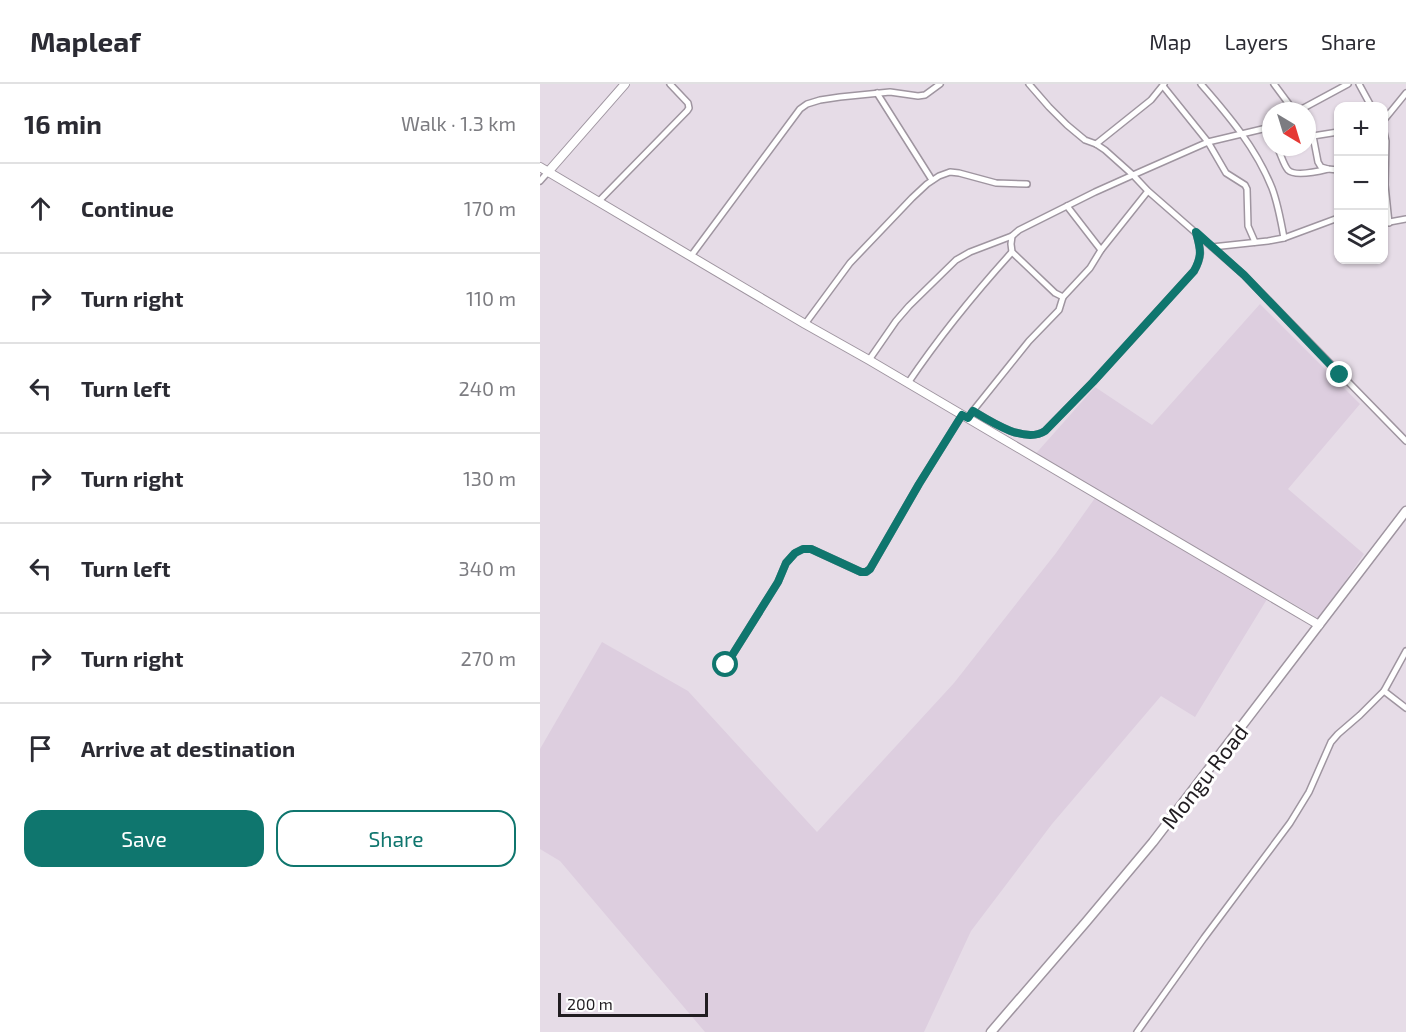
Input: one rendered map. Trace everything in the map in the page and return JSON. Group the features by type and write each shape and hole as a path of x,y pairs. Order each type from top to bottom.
{"main road":[{"name":"Mongu Road","path":"991,1032 1138,861 1406,511"}],"street":[{"path":"540,181 625,84"},
{"path":"598,201 689,108 670,84"},
{"path":"691,256 800,109 807,104 820,100 890,92 918,96 940,84"},
{"path":"1029,84 1049,107 1085,141 1105,150 1244,275 1406,441"},
{"path":"1201,84 1242,134 1258,158 1273,190 1284,238"},
{"path":"1274,84 1289,102"},
{"path":"1316,102 1348,84"},
{"path":"1359,84 1369,102"},
{"path":"1096,144 1151,100 1163,85 1208,142 1226,173 1247,189 1248,226 1255,242"},
{"path":"877,93 932,180"},
{"path":"1388,114 1406,93"},
{"path":"869,360 902,313 957,260 970,252 1012,236 1019,230 1095,192 1208,142 1262,130"},
{"path":"1316,136 1334,133"},
{"path":"1316,152 1321,167 1334,170"},
{"path":"1281,156 1292,173 1328,169"},
{"path":"1386,156 1386,210"},
{"path":"540,167 1319,625"},
{"path":"805,324 850,263 932,180 950,172 996,183 1027,183"},
{"path":"726,665 778,582 786,563 795,553 803,549 811,549 861,572 870,569 919,484 965,417 973,411 1029,342 1059,310 1063,297 1090,268 1101,250 1148,191"},
{"path":"1067,206 1101,250"},
{"path":"1388,223 1406,219"},
{"path":"1212,247 1284,238 1334,220"},
{"path":"973,411 1002,428 1031,435 1039,435 1045,431 1194,271 1200,261 1196,232"},
{"path":"908,383 950,325 1012,252 1012,236"},
{"path":"1012,252 1055,293 1063,297"},
{"path":"1137,1032 1290,823 1309,792 1331,742 1384,691 1406,651"},
{"path":"1384,691 1406,708"}],"shaded area":[{"path":"1260,304 1360,404 1288,489 1364,554 1319,619 1272,591 1195,717 1161,696 1052,824 971,931 924,1032 705,1032 560,861 540,849 540,749 602,642 688,691 817,832 954,683 1056,553 1095,498 1031,459 1095,387 1152,425"}],"route":[{"path":"726,665 778,582 786,563 795,553 803,549 811,549 861,572 870,569 962,415 968,418 973,411 1002,428 1031,435 1039,435 1045,431 1194,271 1200,261 1196,232 1244,275 1340,375"}]}
